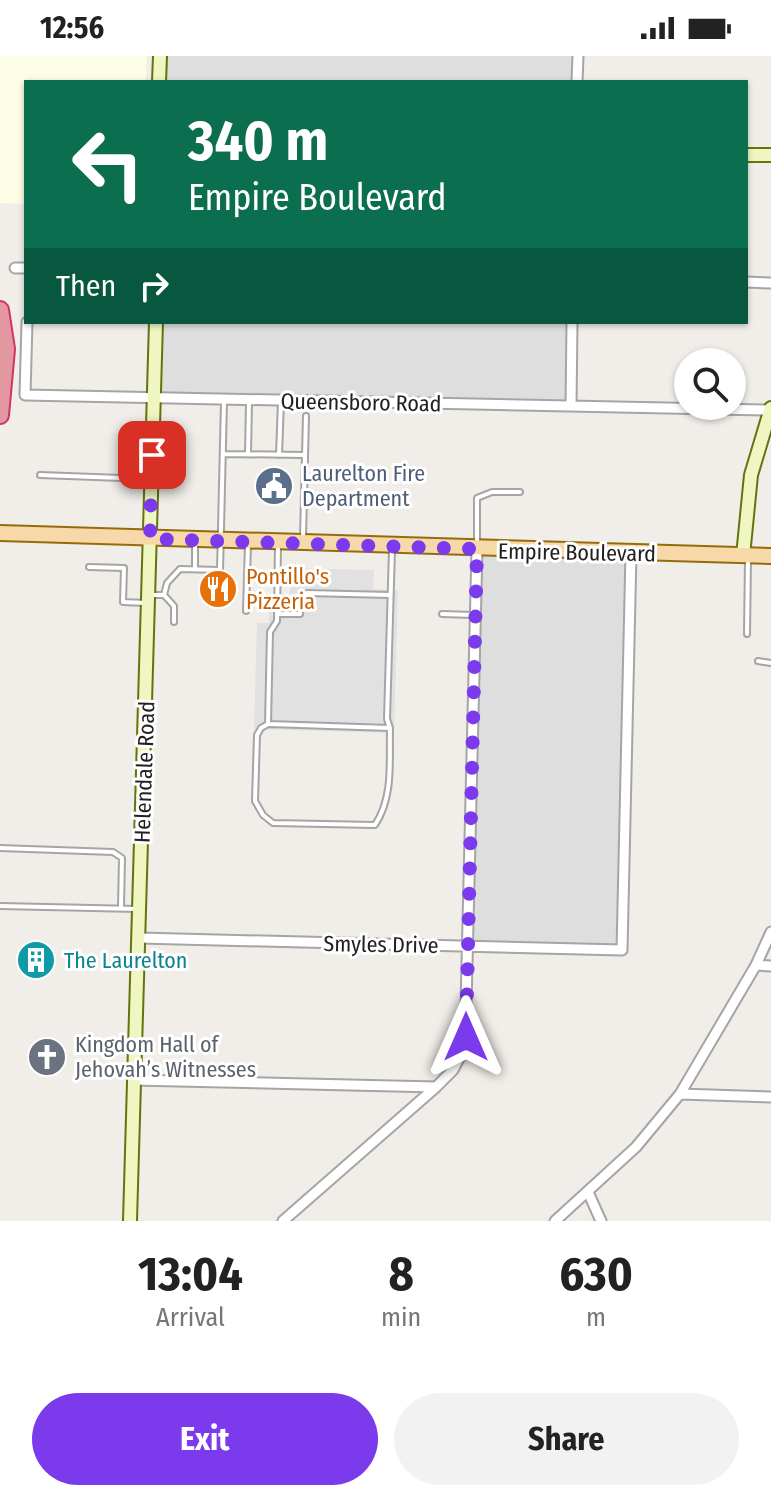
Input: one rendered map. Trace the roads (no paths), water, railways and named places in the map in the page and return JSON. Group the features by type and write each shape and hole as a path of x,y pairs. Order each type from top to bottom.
{"highway":[{"path":"0,310 6,349 0,415"}],"main road":[{"name":"Empire Boulevard","path":"0,533 771,556"}],"street":[{"path":"159,80 160,56"},
{"path":"577,80 578,56"},
{"path":"748,155 771,155"},
{"path":"748,282 771,283"},
{"name":"Queensboro Road","path":"27,324 25,395 771,409"},
{"name":"Helendale Road","path":"130,1221 156,324"},
{"path":"571,406 572,324"},
{"path":"746,556 751,475 771,409"},
{"path":"283,1221 436,1087 453,1070 465,1047 477,549"},
{"name":"Smyles Drive","path":"139,938 622,950 631,553"},
{"path":"555,1221 636,1147 680,1094 756,965 771,932"},
{"path":"756,965 771,966"},
{"path":"133,1080 436,1087"},
{"path":"680,1094 771,1097"},
{"path":"588,1192 601,1221"}],"lane":[{"path":"164,595 167,583 180,569 220,570 224,399"},
{"path":"248,454 249,400"},
{"path":"279,455 281,400"},
{"path":"303,544 306,416"},
{"path":"223,454 305,455"},
{"path":"40,475 152,479"},
{"path":"477,549 477,498 492,492 520,492"},
{"path":"195,569 196,540"},
{"path":"246,611 248,542"},
{"path":"268,724 270,632 277,621 278,543"},
{"path":"390,728 268,724 261,728 257,735 255,801 263,815 273,823 375,825 384,811 388,795 390,728 387,719 392,546"},
{"path":"746,556 747,634"},
{"path":"89,567 124,568 123,602 164,595"},
{"path":"277,613 300,614 300,599 307,593 390,595"},
{"path":"164,595 174,606 174,622"},
{"path":"442,614 475,615"},
{"path":"758,661 771,663"},
{"path":"0,848 113,852 122,858 121,907"},
{"path":"0,906 121,907 140,910"}],"place":[{"name":"Laurelton Fire Department","path":"274,486"},
{"name":"Pontillo's Pizzeria","path":"218,589"},
{"name":"The Laurelton","path":"36,960"},
{"name":"Kingdom Hall of Jehovah’s Witnesses","path":"47,1057"}]}
